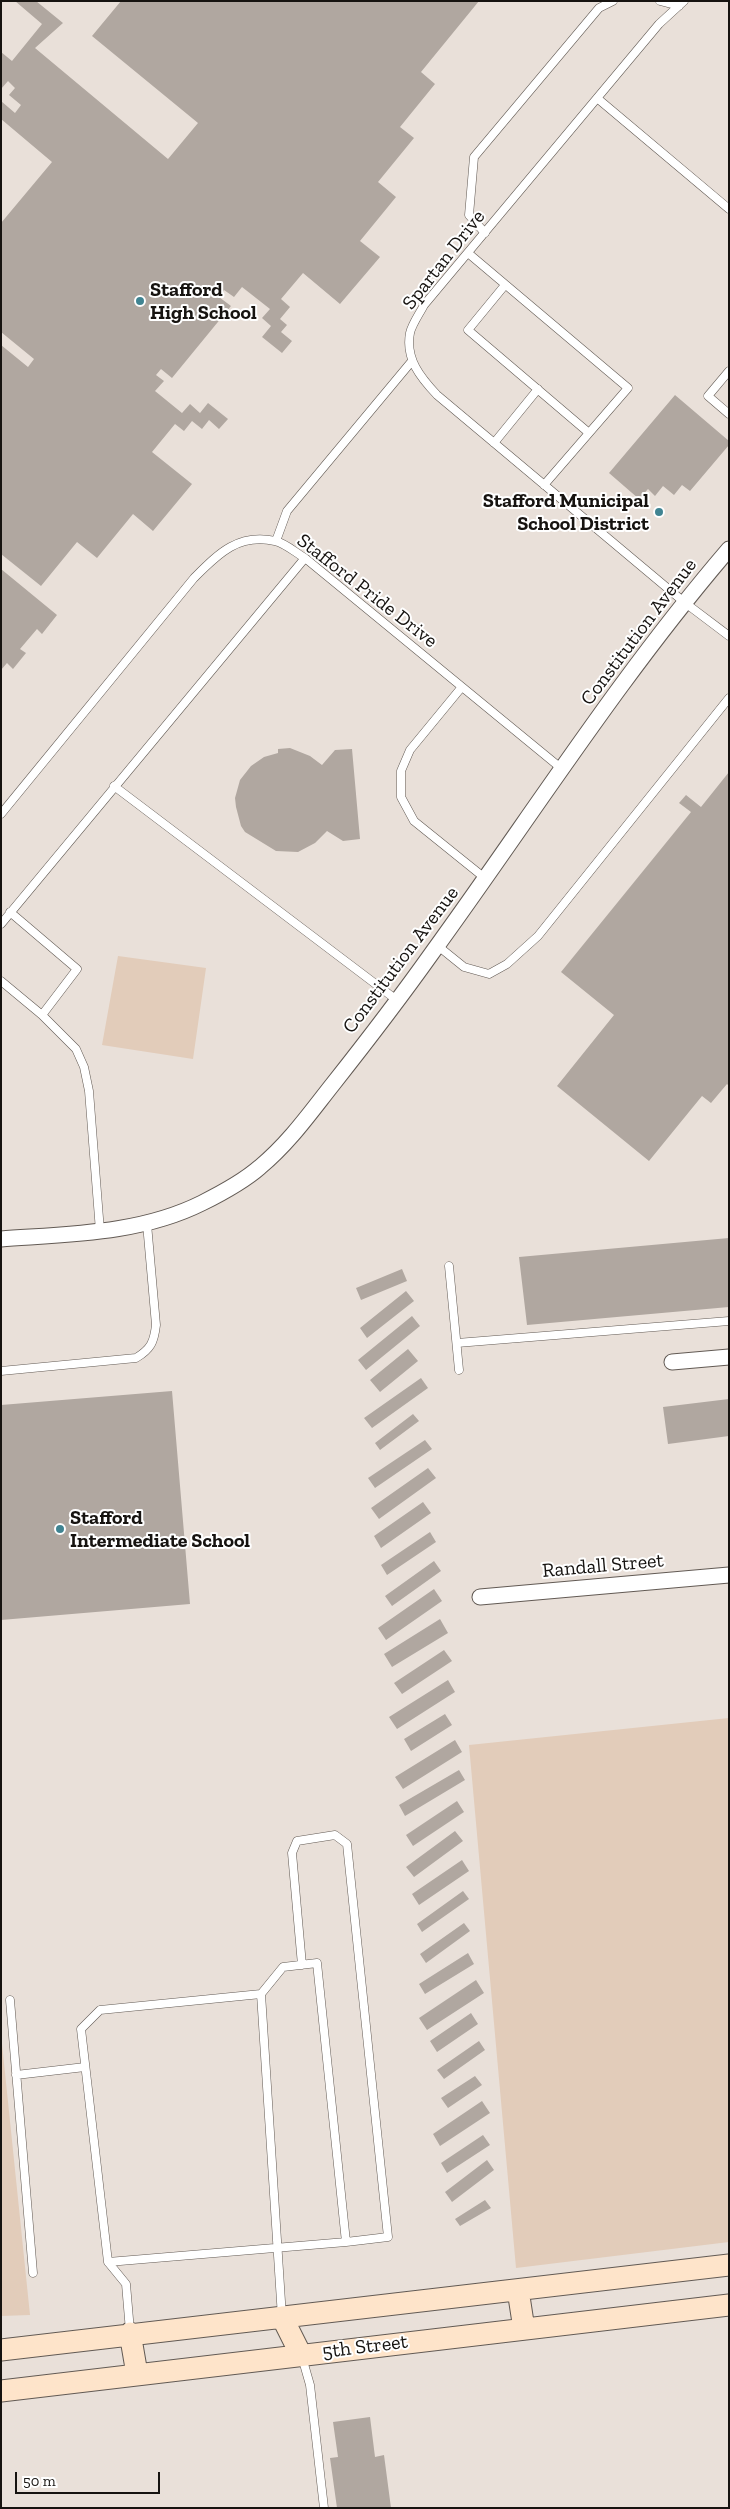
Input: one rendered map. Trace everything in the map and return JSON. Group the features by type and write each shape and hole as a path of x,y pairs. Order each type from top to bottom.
{"main road":[{"name":"5th Street","path":"1,2350 130,2333 729,2265"},
{"path":"518,2290 524,2329"},
{"name":"5th Street","path":"1,2391 729,2305"},
{"path":"282,2316 301,2355"},
{"path":"130,2333 137,2374"}],"street":[{"name":"Constitution Avenue","path":"1,1239 100,1231 147,1224 201,1203 259,1168 287,1142 398,1001 562,769 684,602 729,549"},
{"path":"672,1362 729,1357"},
{"name":"Randall Street","path":"480,1596 729,1575"}],"lane":[{"path":"484,232 469,215 474,157 599,8 613,1"},
{"path":"660,1 682,4"},
{"name":"Spartan Drive","path":"682,4 659,24 484,232 421,312 410,333 412,362 421,378 437,396 684,602 729,636"},
{"path":"597,98 729,208"},
{"path":"468,253 628,388 544,485"},
{"path":"506,285 468,330 589,433"},
{"path":"276,541 287,511 412,362"},
{"path":"729,370 708,396 729,414"},
{"path":"494,443 538,389"},
{"name":"Stafford Pride Drive","path":"1,814 194,578 222,551 247,539 276,541 305,558 562,769"},
{"path":"1,924 305,558"},
{"path":"461,688 410,750 402,771 401,797 414,821 486,879"},
{"path":"438,946 464,967 489,974 508,964 538,936 729,698"},
{"path":"114,786 398,1001"},
{"path":"10,912 77,969 42,1014"},
{"path":"1,981 42,1014 76,1049 84,1067 89,1091 100,1231"},
{"path":"1,1371 136,1358 149,1350 155,1338 156,1325 147,1224"},
{"path":"450,1266 459,1370"},
{"path":"457,1343 729,1321"},
{"path":"108,2262 388,2237 347,1844 335,1835 298,1841 292,1853 302,1965"},
{"path":"282,2316 261,1994 283,1967 317,1964 346,2242"},
{"path":"130,2333 126,2284 108,2262 81,2028 100,2010 261,1994"},
{"path":"10,2000 33,2273"},
{"path":"16,2076 85,2067"},
{"path":"301,2355 310,2386 324,2508"}],"shaded area":[{"path":"118,956 206,968 193,1059 102,1045"},
{"path":"729,1718 729,2242 516,2268 469,1745"},
{"path":"1,2034 30,2315 1,2316"}],"building":[{"path":"15,1 36,1 63,23 35,48 168,159 198,123 92,36 121,1 479,1 421,72 435,84 400,127 414,138 378,182 396,197 360,241 380,257 340,304 303,273 281,299 290,307 280,319 287,325 281,332 292,341 282,353 262,337 271,326 262,318 270,309 242,287 234,297 224,290 219,297 231,306 172,378 161,369 156,375 164,381 155,391 182,413 190,404 200,413 208,403 228,419 219,429 209,420 202,429 192,421 184,431 175,424 152,452 192,484 153,531 133,514 97,558 77,542 41,586 1,554 1,345 28,367 34,359 1,332 1,223 52,162 1,119 1,101 15,113 21,105 9,95 15,88 8,81 1,89 1,52 12,61 42,24"},
{"path":"675,395 729,441 729,445 690,491 682,485 674,495 663,486 655,496 648,489 639,499 609,473"},
{"path":"1,569 57,615 42,634 37,629 20,649 26,653 13,669 7,663 1,670"},
{"path":"290,748 310,756 322,765 335,750 352,749 360,839 343,841 327,831 315,843 298,852 276,851 245,832 241,826 235,798 240,780 251,766 264,757 278,753 278,749"},
{"path":"729,772 729,1086 727,1084 711,1103 702,1096 649,1161 557,1086 614,1015 561,972 691,812 679,803 686,795 701,807"},
{"path":"729,1238 729,1307 527,1325 519,1257"},
{"path":"402,1269 407,1281 361,1300 356,1288"},
{"path":"406,1291 414,1301 367,1338 360,1328"},
{"path":"412,1316 420,1326 366,1370 358,1360"},
{"path":"408,1349 418,1361 380,1392 370,1380"},
{"path":"421,1378 428,1388 372,1428 364,1418"},
{"path":"172,1391 190,1604 1,1620 1,1405"},
{"path":"729,1399 729,1436 668,1444 663,1407"},
{"path":"413,1414 419,1421 380,1450 375,1443"},
{"path":"425,1440 432,1449 375,1488 368,1478"},
{"path":"428,1468 436,1478 379,1519 371,1508"},
{"path":"423,1502 431,1513 381,1548 374,1536"},
{"path":"430,1532 436,1542 387,1575 381,1565"},
{"path":"434,1561 441,1571 392,1606 385,1596"},
{"path":"434,1589 442,1601 386,1640 378,1628"},
{"path":"440,1619 448,1633 392,1667 384,1654"},
{"path":"444,1650 452,1661 402,1694 394,1683"},
{"path":"448,1680 455,1692 397,1729 389,1717"},
{"path":"445,1714 452,1725 411,1751 404,1739"},
{"path":"455,1740 462,1752 403,1789 395,1777"},
{"path":"459,1770 465,1780 405,1816 399,1805"},
{"path":"457,1801 464,1812 413,1846 406,1835"},
{"path":"455,1831 463,1841 414,1877 406,1867"},
{"path":"462,1860 469,1871 419,1905 412,1894"},
{"path":"463,1891 469,1899 422,1932 417,1924"},
{"path":"464,1923 470,1931 426,1963 420,1954"},
{"path":"468,1953 474,1964 425,1994 419,1984"},
{"path":"476,1980 484,1993 427,2030 419,2018"},
{"path":"471,2013 478,2024 437,2052 430,2041"},
{"path":"479,2041 485,2050 444,2079 437,2070"},
{"path":"475,2076 482,2085 448,2108 441,2098"},
{"path":"482,2101 490,2113 440,2146 433,2134"},
{"path":"483,2135 490,2145 447,2173 441,2163"},
{"path":"487,2160 494,2170 452,2202 445,2192"},
{"path":"485,2200 491,2208 460,2226 455,2219"},
{"path":"370,2417 375,2457 384,2455 391,2508 337,2508 330,2458 338,2457 333,2422"}],"place":[{"name":"Stafford High School","path":"140,301"},
{"name":"Stafford Municipal School District","path":"659,512"},
{"name":"Stafford Intermediate School","path":"60,1529"}]}
